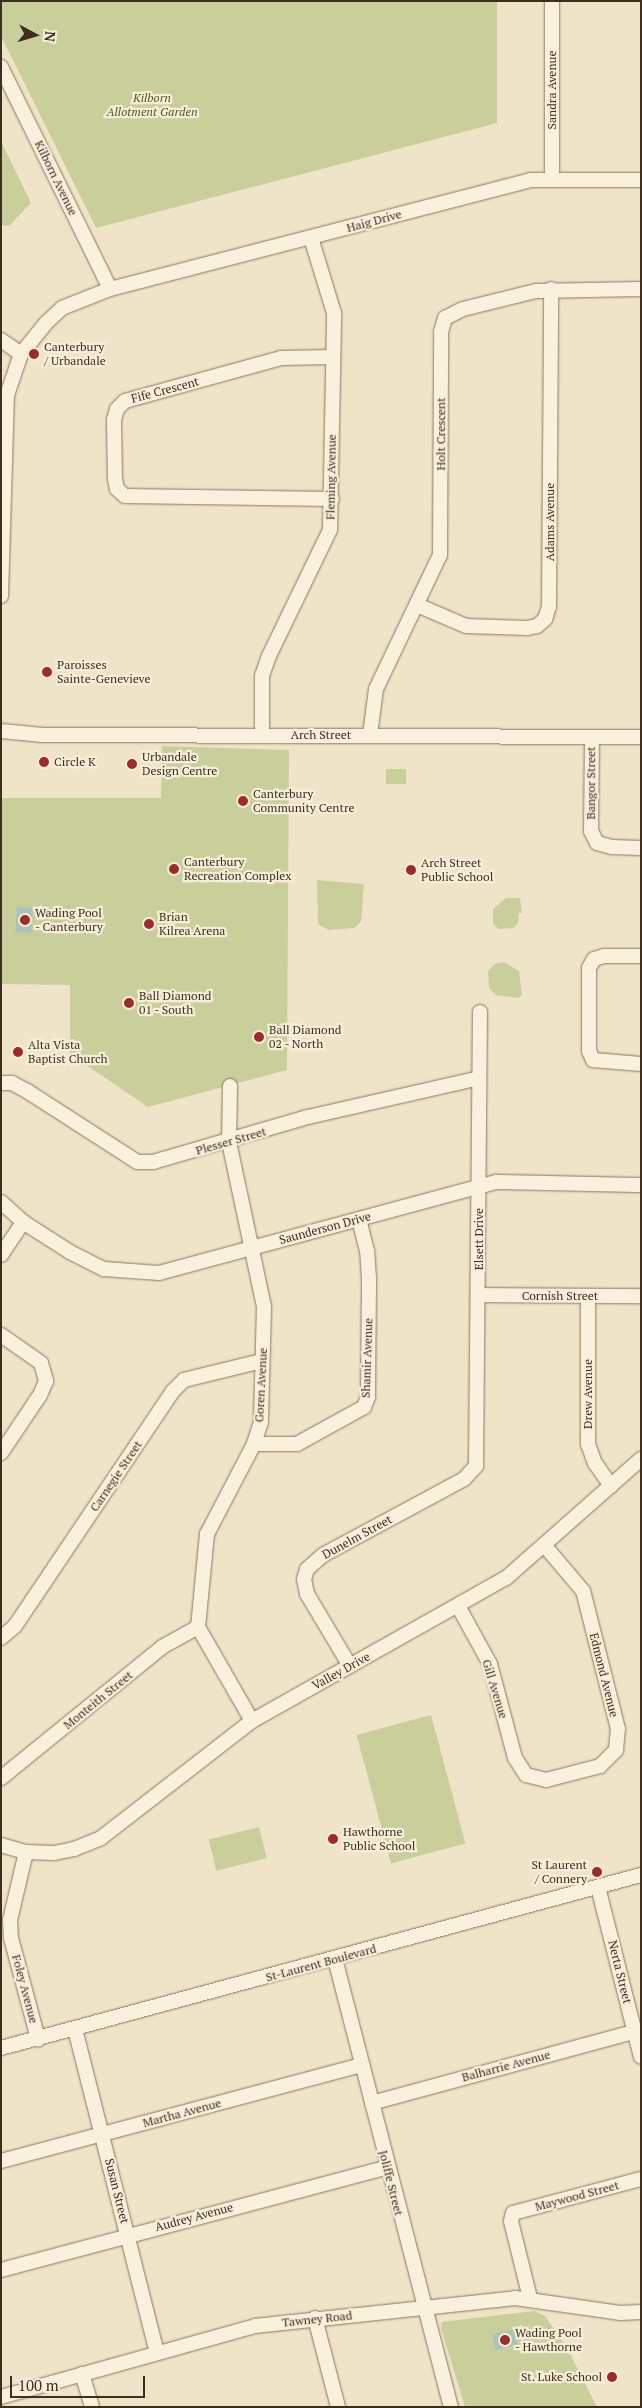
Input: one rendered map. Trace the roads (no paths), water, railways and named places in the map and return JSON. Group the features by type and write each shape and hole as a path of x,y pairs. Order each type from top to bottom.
{"street":[{"name":"Sandra Avenue","path":"552,1 552,179"},
{"name":"Kilborn Avenue","path":"1,67 110,290"},
{"name":"Haig Drive","path":"21,354 46,323 62,308 110,290 530,180 641,180"},
{"name":"Fleming Avenue","path":"262,734 262,676 268,656 330,530 334,313 311,238"},
{"name":"Holt Crescent","path":"370,735 376,689 440,555 441,332 445,318 463,309 551,290 641,289"},
{"name":"Adams Avenue","path":"417,606 466,626 527,628 545,619 549,607 551,290"},
{"path":"1,340 21,354 8,395 1,596"},
{"name":"Fife Crescent","path":"332,356 281,358 134,398 125,401 117,409 114,420 116,489 126,496 332,499"},
{"name":"Arch Street","path":"1,731 43,735 262,734 641,737"},
{"name":"Bangor Street","path":"592,737 591,831 597,843 612,847 641,848"},
{"path":"641,956 604,956 594,959 589,968 589,1051 593,1060 641,1064"},
{"name":"Elsett Drive","path":"476,1466 480,1012"},
{"name":"Plesser Street","path":"1,1083 12,1083 27,1091 137,1162 153,1162 230,1142 308,1117 479,1078"},
{"name":"Goren Avenue","path":"198,1627 207,1534 254,1444 261,1422 264,1306 230,1142 230,1086"},
{"name":"Saunderson Drive","path":"1,1202 23,1222 104,1269 133,1273 159,1273 496,1182 641,1185"},
{"name":"Shamir Avenue","path":"254,1444 297,1444 364,1407 368,1397 369,1278 368,1251 359,1219"},
{"path":"1,1255 23,1222"},
{"name":"Cornish Street","path":"479,1295 641,1296"},
{"name":"Drew Avenue","path":"588,1296 588,1444 595,1463 611,1486"},
{"path":"1,1335 41,1363 46,1381 40,1395 1,1453"},
{"name":"Carnegie Street","path":"1,1638 20,1619 173,1391 184,1380 262,1361"},
{"name":"Valley Drive","path":"1,1845 26,1852 43,1854 67,1851 101,1838 252,1721 506,1578 641,1458"},
{"name":"Dunelm Street","path":"350,1666 307,1594 304,1579 307,1569 323,1555 464,1479 476,1466"},
{"name":"Edmond Avenue","path":"526,1775 546,1780 600,1766 616,1750 618,1729 583,1591 544,1546"},
{"name":"Gill Avenue","path":"458,1606 490,1664 515,1758 526,1775"},
{"path":"198,1627 252,1721"},
{"name":"Monteith Street","path":"1,1778 162,1648 198,1627"},
{"name":"Foley Avenue","path":"26,1852 10,1920 11,1938 38,2039"},
{"name":"St-Laurent Boulevard","path":"1,2048 641,1875"},
{"name":"Nerta Street","path":"598,1887 638,2031 641,2058"},
{"name":"Joliffe Street","path":"335,1959 424,2309 452,2407"},
{"name":"Susan Street","path":"75,2029 157,2353"},
{"name":"Balharrie Avenue","path":"372,2103 638,2031"},
{"name":"Martha Avenue","path":"1,2161 362,2065"},
{"name":"Audrey Avenue","path":"1,2270 127,2234 387,2167"},
{"name":"Maywood Street","path":"530,2298 511,2221 513,2213 641,2178"},
{"name":"Tawney Road","path":"1,2397 255,2326 315,2318 530,2298 620,2312 641,2312"},
{"path":"315,2318 338,2407"},
{"path":"82,2374 92,2407"}],"water":[{"name":"Wading Pool - Canterbury","path":"17,907 33,908 31,933 15,932"},
{"name":"Wading Pool - Hawthorne","path":"514,2329 518,2345 496,2350 492,2335"}],"place":[{"name":"Canterbury / Urbandale","path":"34,354"},
{"name":"Paroisses Sainte-Genevieve","path":"47,672"},
{"name":"Circle K","path":"44,762"},
{"name":"Urbandale Design Centre","path":"132,764"},
{"name":"Canterbury Community Centre","path":"243,801"},
{"name":"Canterbury Recreation Complex","path":"174,869"},
{"name":"Arch Street Public School","path":"411,870"},
{"name":"Wading Pool - Canterbury","path":"25,920"},
{"name":"Brian Kilrea Arena","path":"149,924"},
{"name":"Ball Diamond 01 - South","path":"129,1003"},
{"name":"Ball Diamond 02 - North","path":"259,1037"},
{"name":"Alta Vista Baptist Church","path":"18,1052"},
{"name":"Hawthorne Public School","path":"333,1839"},
{"name":"St Laurent / Connery","path":"597,1872"},
{"name":"Wading Pool - Hawthorne","path":"505,2340"},
{"name":"St. Luke School","path":"612,2377"}],"park label":[{"name":"Kilborn Allotment Garden","path":"152,105"}]}
